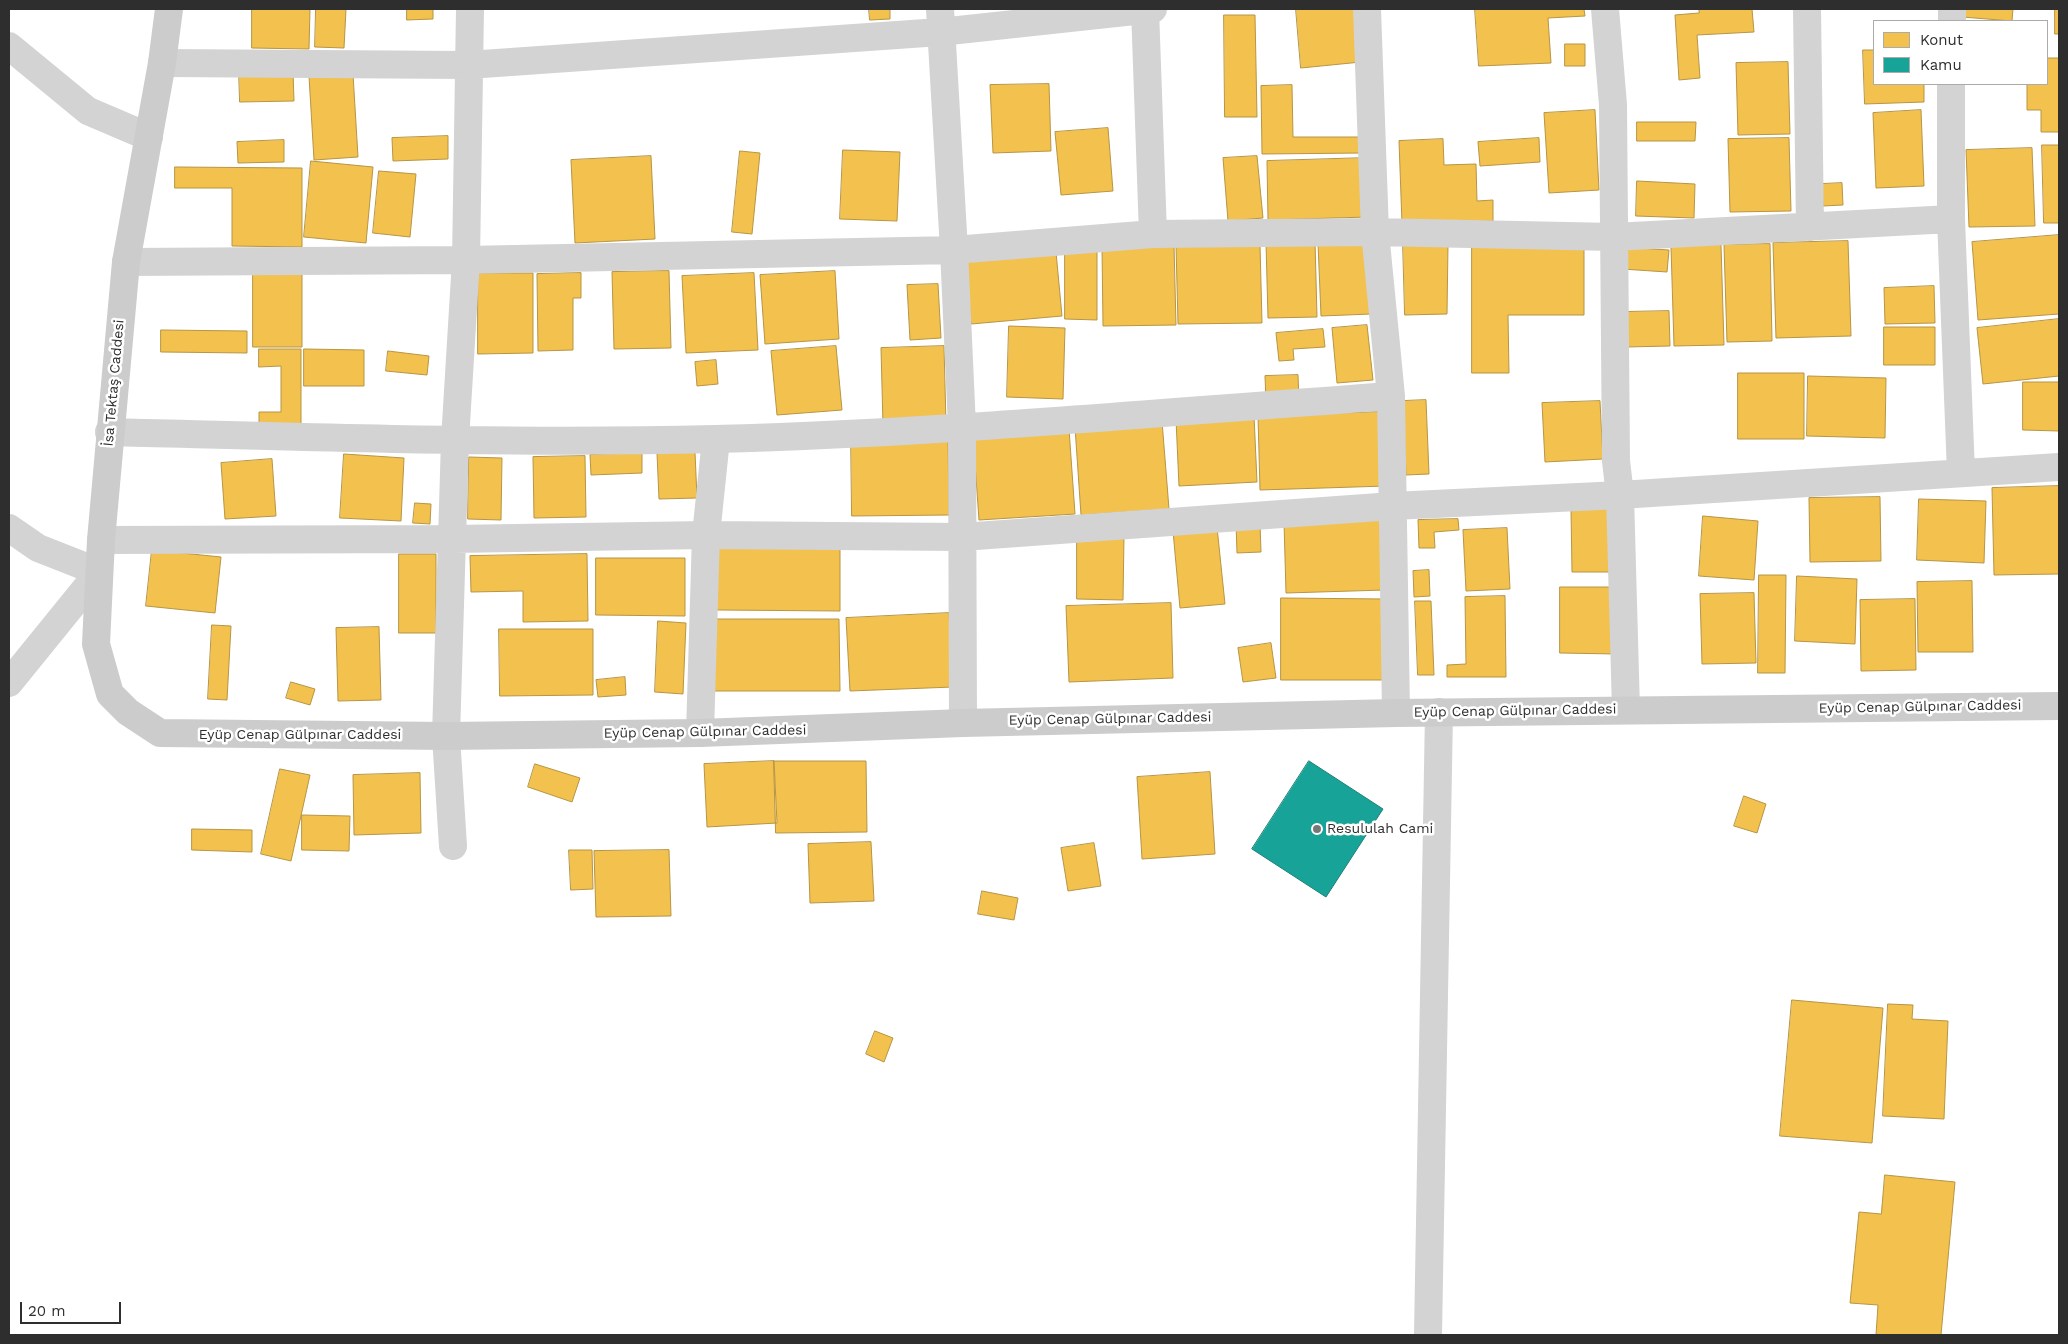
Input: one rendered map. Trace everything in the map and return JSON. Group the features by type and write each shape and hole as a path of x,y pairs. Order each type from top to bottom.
{"street":[{"name":"İsa Tektaş Caddesi","path":"160,733 128,712 110,694 96,644 101,540 126,262 162,63 169,9"},
{"path":"453,846 446,736 455,440 466,260 470,9"},
{"path":"1145,9 1153,234"},
{"path":"162,63 468,65 940,20 1153,9"},
{"path":"1367,9 1374,232 1391,396 1396,713"},
{"path":"1605,9 1613,105 1616,462 1620,495 1626,710"},
{"path":"1807,9 1810,226"},
{"path":"940,20 954,250 962,427 963,723"},
{"path":"9,46 88,111 149,137"},
{"path":"1951,85 1951,219 1961,473"},
{"path":"126,262 466,260 954,250 1153,234 1374,232 1614,237 1951,219"},
{"path":"110,432 455,440 716,438 962,427 1391,396"},
{"path":"700,733 706,535 716,438"},
{"path":"101,540 452,539 706,535 962,537 1393,506 1620,495 2059,467"},
{"path":"9,528 38,548 99,572 9,683"},
{"name":"Eyüp Cenap Gülpınar Caddesi","path":"160,733 446,736 700,733 963,723 1439,712 2059,706"},
{"path":"1428,1335 1439,712"}],"building: Konut":[{"path":"252,9 310,9 309,49 252,48"},
{"path":"316,9 346,9 344,48 315,47"},
{"path":"407,9 433,9 433,19 407,20"},
{"path":"869,9 890,9 890,19 870,20"},
{"path":"1296,9 1356,9 1361,62 1301,68"},
{"path":"1475,9 1584,9 1585,16 1548,18 1551,63 1479,66"},
{"path":"1699,9 1752,9 1754,32 1697,35 1700,78 1679,80 1675,15 1699,13"},
{"path":"1963,9 2013,9 2012,20 1962,17"},
{"path":"2055,9 2059,9 2059,34 2055,34"},
{"path":"1224,15 1255,15 1257,117 1225,117"},
{"path":"1565,44 1585,44 1585,66 1565,66"},
{"path":"1863,50 1873,50 1873,85 1924,85 1924,102 1865,104"},
{"path":"2048,58 2059,58 2059,132 2041,132 2041,110 2027,110 2027,85 2048,85"},
{"path":"1788,62 1790,134 1738,135 1736,63"},
{"path":"239,71 293,71 294,101 240,102"},
{"path":"353,74 358,157 314,160 309,76"},
{"path":"1049,84 1051,151 993,153 990,85"},
{"path":"1292,85 1293,137 1362,137 1363,153 1262,154 1261,86"},
{"path":"1595,110 1599,190 1549,193 1544,113"},
{"path":"1921,110 1924,186 1876,188 1873,113"},
{"path":"1637,122 1696,122 1695,141 1637,141"},
{"path":"1108,128 1113,191 1061,195 1055,132"},
{"path":"448,136 448,159 393,161 392,138"},
{"path":"1539,138 1540,162 1480,166 1478,142"},
{"path":"1789,138 1791,211 1730,212 1728,139"},
{"path":"1443,139 1444,165 1476,164 1477,201 1493,200 1493,221 1402,224 1399,141"},
{"path":"284,140 284,162 238,163 237,142"},
{"path":"2042,145 2059,145 2059,223 2044,223"},
{"path":"2032,148 2035,226 1969,227 1966,150"},
{"path":"843,150 900,152 897,221 840,219"},
{"path":"740,151 760,153 752,234 732,232"},
{"path":"651,156 655,239 575,243 571,160"},
{"path":"1257,156 1263,218 1228,221 1223,158"},
{"path":"1366,158 1368,217 1268,220 1267,161"},
{"path":"311,161 373,167 366,243 304,237"},
{"path":"175,167 302,168 302,247 232,246 232,188 175,188"},
{"path":"379,171 416,174 410,237 373,233"},
{"path":"1637,181 1695,184 1694,218 1636,216"},
{"path":"1842,183 1843,205 1823,206 1822,184"},
{"path":"2059,235 2059,314 1978,320 1972,242"},
{"path":"1367,240 1371,314 1321,316 1318,243"},
{"path":"1315,241 1317,317 1268,318 1266,242"},
{"path":"1848,241 1851,336 1776,338 1773,243"},
{"path":"1472,242 1584,242 1584,315 1508,315 1509,373 1472,373"},
{"path":"1403,243 1448,244 1447,314 1405,315"},
{"path":"1260,244 1262,323 1178,324 1176,245"},
{"path":"1770,244 1772,341 1727,342 1724,245"},
{"path":"1174,245 1176,325 1103,326 1102,246"},
{"path":"1721,245 1724,345 1674,346 1671,247"},
{"path":"1623,247 1669,250 1667,272 1622,269"},
{"path":"1065,251 1097,251 1097,320 1065,319"},
{"path":"1056,252 1062,316 971,324 965,259"},
{"path":"669,271 671,348 614,349 612,272"},
{"path":"835,271 839,339 765,344 760,275"},
{"path":"253,273 302,274 302,347 253,347"},
{"path":"478,273 533,273 533,353 478,354"},
{"path":"581,273 581,298 573,298 573,350 538,351 537,274"},
{"path":"754,273 758,350 686,353 682,276"},
{"path":"938,284 941,338 910,340 907,285"},
{"path":"1934,286 1935,323 1885,324 1884,288"},
{"path":"1669,311 1670,346 1626,347 1624,312"},
{"path":"2059,319 2059,376 1983,384 1977,328"},
{"path":"1367,325 1373,380 1337,383 1332,328"},
{"path":"1009,326 1065,328 1063,399 1007,397"},
{"path":"1884,327 1935,327 1935,365 1884,365"},
{"path":"1323,329 1325,347 1293,349 1294,360 1279,361 1276,333"},
{"path":"161,330 247,331 247,353 161,352"},
{"path":"836,346 842,410 777,415 771,351"},
{"path":"944,346 946,424 883,425 881,348"},
{"path":"259,349 301,349 301,424 259,423 259,412 281,412 281,366 259,367"},
{"path":"304,349 364,350 364,386 304,386"},
{"path":"388,351 429,356 427,375 386,371"},
{"path":"716,360 718,384 697,386 695,362"},
{"path":"1738,373 1804,373 1804,439 1738,439"},
{"path":"1298,375 1299,400 1266,401 1265,376"},
{"path":"1808,376 1886,378 1885,438 1807,436"},
{"path":"2023,382 2059,382 2059,431 2023,430"},
{"path":"1426,400 1429,474 1406,475 1403,401"},
{"path":"1600,401 1603,459 1545,462 1542,403"},
{"path":"1383,412 1386,486 1260,490 1258,416"},
{"path":"1254,415 1257,482 1179,486 1176,419"},
{"path":"1162,421 1169,509 1081,515 1075,427"},
{"path":"1069,429 1075,514 979,520 973,435"},
{"path":"851,436 948,436 949,515 852,516"},
{"path":"695,452 697,498 659,499 657,453"},
{"path":"642,453 642,473 591,475 590,455"},
{"path":"344,454 404,458 401,521 340,518"},
{"path":"585,456 586,517 534,518 533,457"},
{"path":"469,457 502,458 501,520 468,519"},
{"path":"272,459 276,516 225,519 221,463"},
{"path":"2059,486 2059,574 1994,575 1992,488"},
{"path":"1880,497 1881,561 1810,562 1809,498"},
{"path":"1919,499 1986,501 1984,563 1917,560"},
{"path":"415,503 431,504 430,524 413,523"},
{"path":"1608,508 1610,572 1572,572 1571,509"},
{"path":"1703,516 1758,521 1754,580 1699,576"},
{"path":"1458,519 1459,530 1434,532 1435,548 1419,548 1418,520"},
{"path":"1383,520 1385,590 1286,593 1284,522"},
{"path":"1260,523 1261,552 1237,553 1236,524"},
{"path":"1217,527 1225,604 1180,608 1173,531"},
{"path":"1507,528 1510,589 1466,591 1463,530"},
{"path":"1077,537 1124,537 1123,600 1077,599"},
{"path":"717,540 840,541 840,611 717,610"},
{"path":"152,550 221,557 215,613 146,606"},
{"path":"399,554 436,554 436,633 399,633"},
{"path":"587,554 588,621 523,622 523,591 471,592 470,556"},
{"path":"596,558 685,558 685,616 596,615"},
{"path":"1429,570 1430,596 1414,597 1413,571"},
{"path":"1759,575 1786,575 1785,673 1758,673"},
{"path":"1797,576 1857,579 1855,644 1795,641"},
{"path":"1972,581 1973,652 1918,652 1917,582"},
{"path":"1560,587 1616,587 1616,654 1560,653"},
{"path":"1754,593 1756,663 1702,664 1700,594"},
{"path":"1505,596 1506,677 1447,677 1447,665 1466,664 1465,597"},
{"path":"1281,598 1386,599 1386,680 1281,680"},
{"path":"1915,599 1916,670 1861,671 1860,600"},
{"path":"1415,601 1431,601 1434,675 1418,675"},
{"path":"1171,603 1173,678 1069,682 1066,606"},
{"path":"949,613 953,687 850,691 846,618"},
{"path":"715,619 839,619 840,691 714,691"},
{"path":"658,621 686,623 683,694 655,692"},
{"path":"212,625 231,626 227,700 208,699"},
{"path":"379,627 381,700 338,701 336,628"},
{"path":"499,629 593,629 593,695 500,696"},
{"path":"1271,643 1276,678 1243,682 1238,648"},
{"path":"625,677 626,695 598,697 596,680"},
{"path":"291,682 315,689 310,705 286,698"},
{"path":"774,761 866,761 867,832 776,833"},
{"path":"774,761 777,823 707,827 704,764"},
{"path":"535,764 580,778 572,802 528,787"},
{"path":"280,769 310,775 291,861 261,854"},
{"path":"1210,772 1215,854 1142,859 1137,777"},
{"path":"420,773 421,833 354,835 353,775"},
{"path":"1744,796 1766,804 1757,833 1734,826"},
{"path":"302,815 350,816 349,851 302,850"},
{"path":"192,829 252,830 252,852 192,850"},
{"path":"871,842 874,901 810,903 808,844"},
{"path":"1094,843 1101,886 1068,891 1061,848"},
{"path":"569,850 592,850 593,889 571,890"},
{"path":"669,850 671,916 596,917 594,851"},
{"path":"982,891 1018,898 1014,920 978,914"},
{"path":"1792,1000 1883,1008 1872,1143 1780,1136"},
{"path":"1888,1004 1913,1005 1912,1019 1948,1021 1944,1119 1883,1116"},
{"path":"875,1031 893,1038 884,1062 866,1054"},
{"path":"1885,1175 1955,1182 1941,1335 1876,1335 1878,1305 1850,1303 1859,1212 1881,1214"}],"building: Kamu":[{"name":"Resululah Cami","path":"1309,761 1383,809 1326,897 1252,849"}],"place":[{"name":"Resululah Cami","path":"1317,829"}]}
